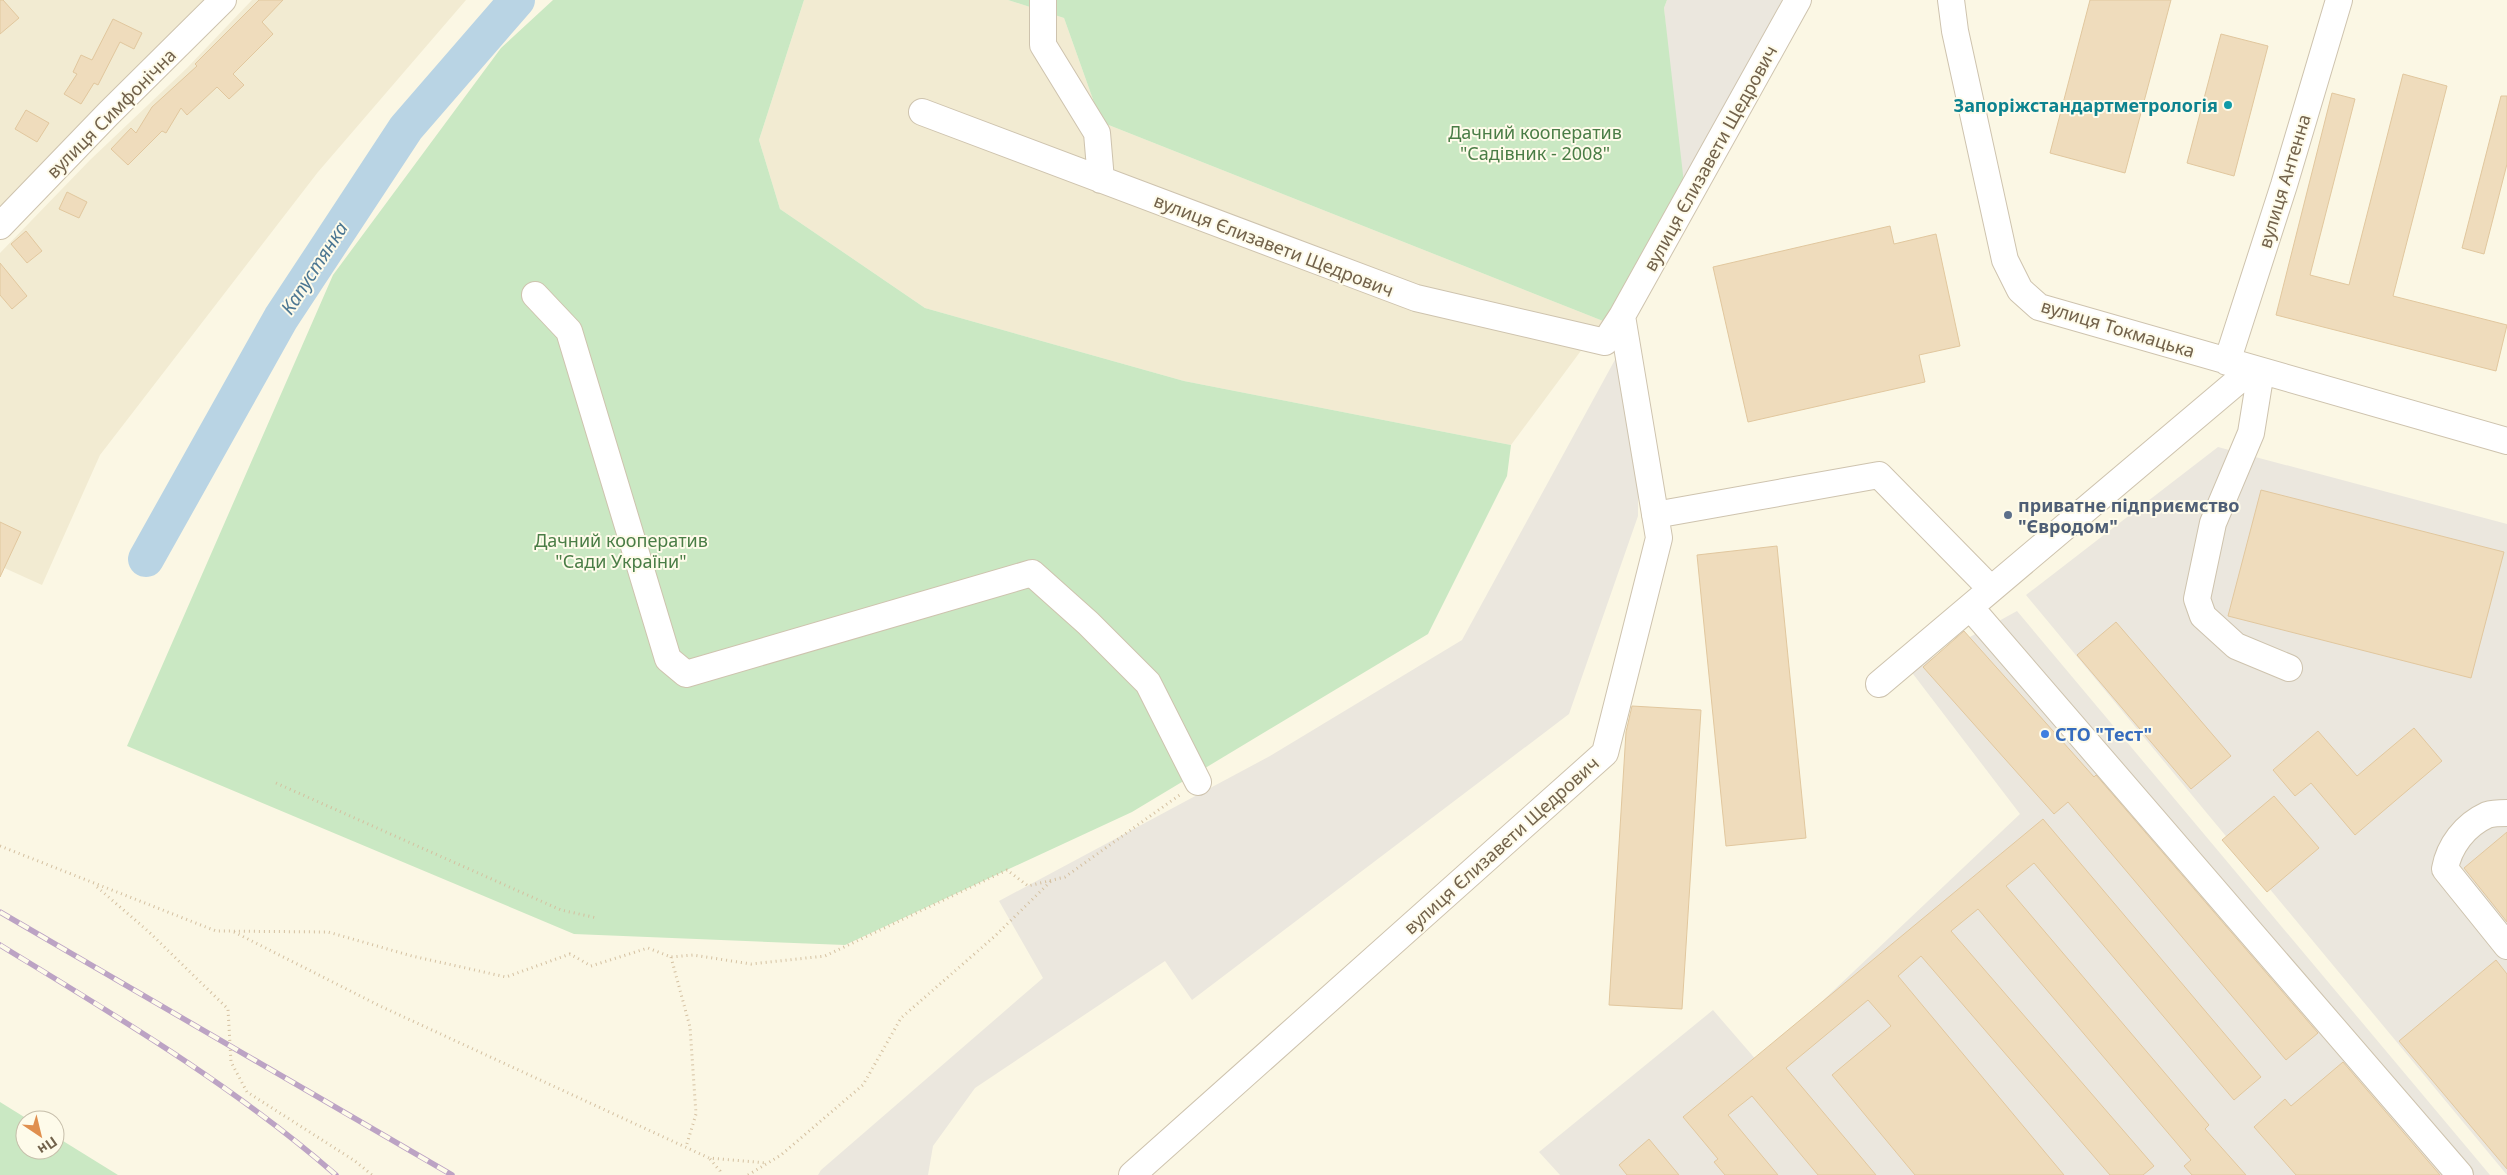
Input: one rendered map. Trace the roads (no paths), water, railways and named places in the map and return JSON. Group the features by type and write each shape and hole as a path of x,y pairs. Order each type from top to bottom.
{"street":[{"name":"вулиця Симфонічна","path":"0,226 108,114 223,0"},
{"path":"1042,0 1043,45 1097,132 1101,180"},
{"name":"вулиця Єлизавети Щедрович","path":"922,112 1416,298 1605,342 1622,316 1798,0"},
{"name":"вулиця Токмацька","path":"1951,0 1955,31 2005,260 2020,290 2040,307 2507,441"},
{"name":"вулиця Антенна","path":"2289,668 2236,646 2203,616 2197,599 2213,524 2251,433 2247,367 2284,186 2339,0"},
{"path":"535,294 569,331 668,659 686,674 1032,572 1088,623 1148,683 1198,782"},
{"name":"вулиця Єлизавети Щедрович","path":"1132,1175 1605,753 1659,538 1622,316"},
{"path":"1880,684 2247,367"},
{"path":"1655,515 1879,475 1991,590"},
{"path":"1970,607 2460,1175"},
{"path":"2507,813 2488,814 2462,834 2448,854 2445,869 2507,946"}],"waterway":[{"name":"Капустянка","path":"146,559 281,318 406,128 517,0"}],"railway":[{"path":"0,912 452,1175"},
{"path":"0,945 130,1025 215,1081 297,1142 336,1175"}],"place":[{"name":"Запоріжстандартметрологія","path":"2228,105"},
{"name":"приватне підприємство \"Євродом\"","path":"2008,515"},
{"name":"СТО \"Тест\"","path":"2045,734"}],"park label":[{"name":"Дачний кооператив \"Садівник - 2008\"","path":"1535,142"},
{"name":"Дачний кооператив \"Сади України\"","path":"621,550"}]}
